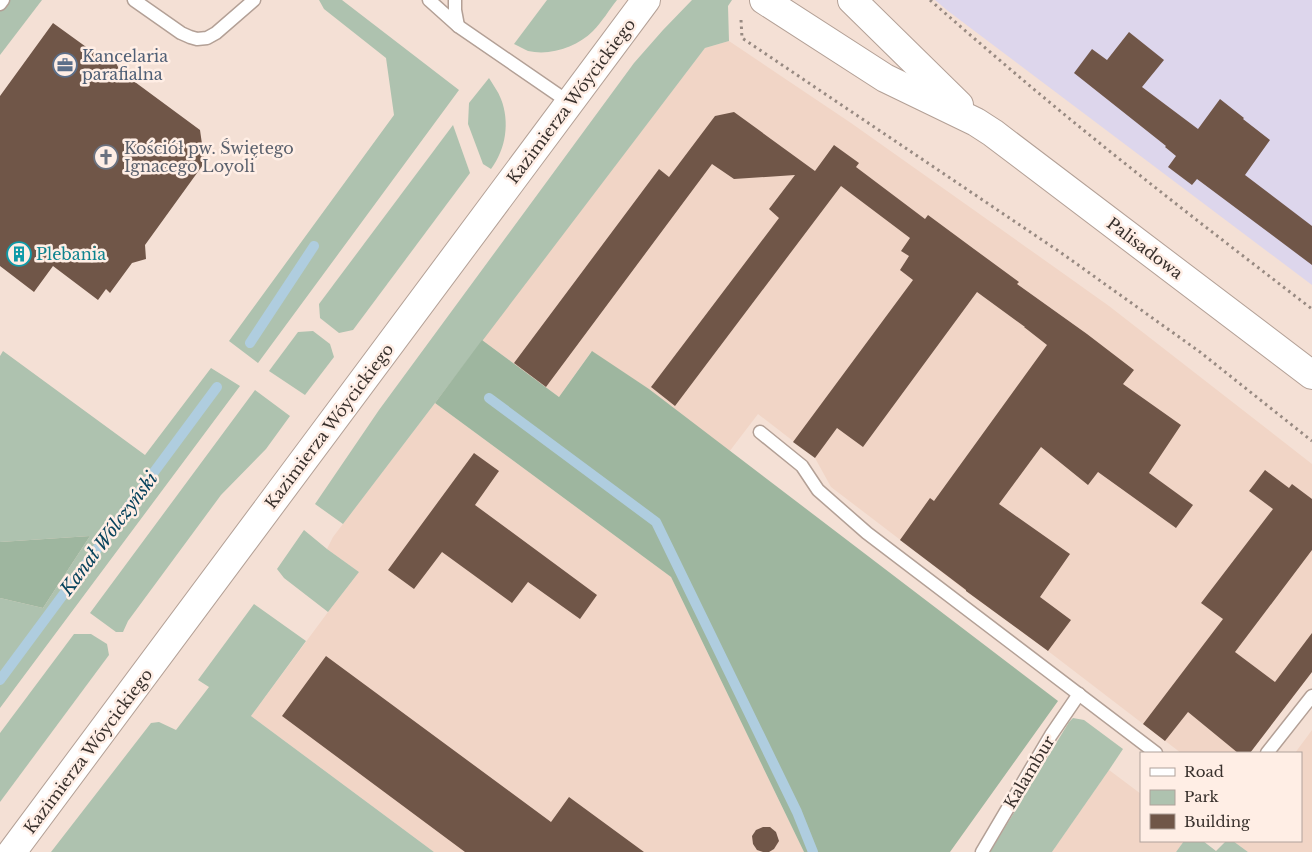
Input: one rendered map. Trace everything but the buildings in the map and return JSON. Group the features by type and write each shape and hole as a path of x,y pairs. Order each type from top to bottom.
{"street":[{"name":"Kazimierza Wóycickiego","path":"12,852 646,0"},
{"name":"Palisadowa","path":"764,0 885,78 976,122 993,133 1312,376"},
{"name":"Palisadowa","path":"852,0 976,122"}],"lane":[{"path":"0,4 3,0"},
{"path":"134,0 181,32 197,39 207,38 216,32 254,0"},
{"path":"429,0 458,26 570,104"},
{"path":"455,0 458,26"},
{"path":"760,432 802,466 818,490 867,533 1155,752"},
{"name":"Kalambur","path":"982,852 1051,735 1079,694"},
{"path":"1268,752 1312,696"}],"path":[{"path":"930,0 1109,150 1312,309"},
{"path":"741,19 742,38 1060,252 1200,352 1312,441"}],"shaded area":[{"path":"935,0 1312,0 1312,285 948,11"},
{"path":"729,41 851,123 1109,306 1312,464 1312,672 1251,752 1180,752 831,487 815,458 758,414 729,452 649,389 591,352 559,397 482,340 705,48"},
{"path":"435,403 671,577 804,852 434,852 251,716 359,572 327,549 333,537"},
{"path":"1312,730 1312,852 1248,852 1234,842 1302,842 1302,752 1296,752"},
{"path":"1109,770 1140,793 1140,842 1183,842 1176,852 1052,852"}],"green space":[{"path":"0,0 42,0 0,55"},
{"path":"319,0 342,0 459,90 258,363 229,341 394,115 386,58 324,9"},
{"path":"547,0 617,0 587,37 571,46 554,51 537,52 528,51 514,44"},
{"path":"692,0 732,0 728,6 729,41 705,48 343,524 315,504 379,410 634,63"},
{"path":"489,78 501,99 506,126 500,153 491,169 483,164 468,124 469,103"},
{"path":"453,125 470,173 353,330 339,333 320,318 319,304"},
{"path":"313,331 330,344 334,357 305,395 269,371 298,332"},
{"path":"482,340 559,397 592,351 649,389 1058,701 950,852 804,852 671,577 435,403"},
{"path":"3,351 145,455 211,368 240,386 0,708 0,598 43,608 90,536 0,542 0,356"},
{"path":"255,390 290,416 266,449 221,495 128,621 123,632 116,632 90,613"},
{"path":"304,530 359,572 328,612 284,578 277,569"},
{"path":"90,536 43,608 0,598 0,542"},
{"path":"254,604 306,641 251,716 434,852 51,852 151,723 159,722 176,730 209,687 198,680"},
{"path":"74,634 91,634 107,644 109,655 0,802 0,733"},
{"path":"1073,718 1084,720 1123,749 1052,852 990,852 1069,722"},
{"path":"1183,842 1204,842 1216,851 1225,842 1234,842 1248,852 1176,852"}],"waterway":[{"name":"Kanał Wólczyński","path":"250,343 314,246"},
{"name":"Kanał Wólczyński","path":"0,680 217,387"},
{"path":"489,398 656,522 797,812 813,852"}],"place":[{"name":"Kancelaria parafialna","path":"65,65"},
{"name":"Kościół pw. Świętego Ignacego Loyoli","path":"106,157"},
{"name":"Plebania","path":"19,254"}]}
